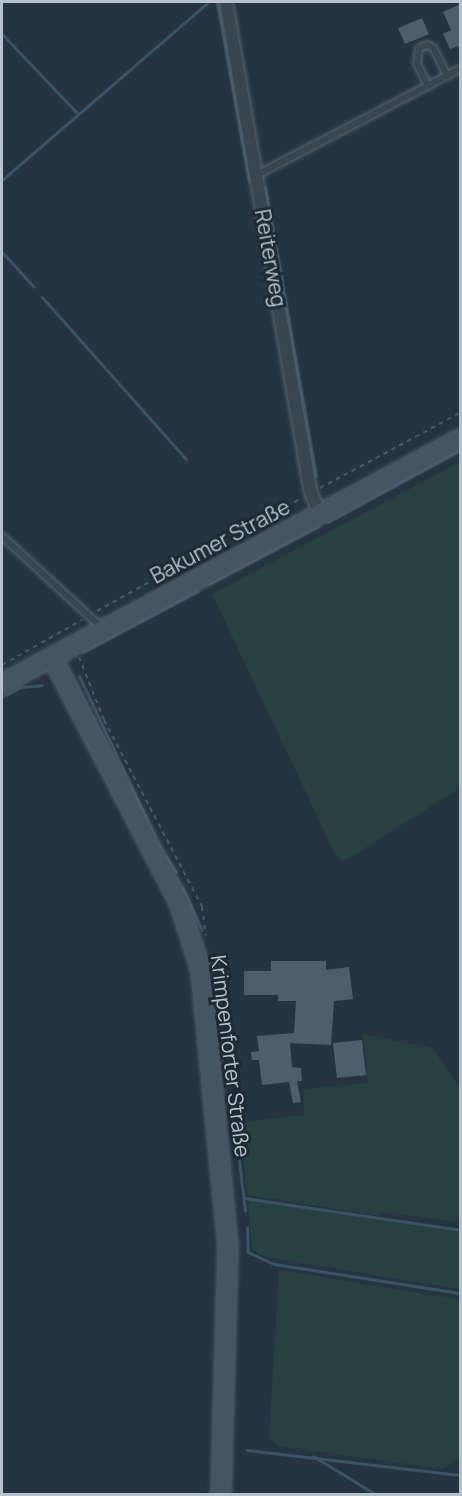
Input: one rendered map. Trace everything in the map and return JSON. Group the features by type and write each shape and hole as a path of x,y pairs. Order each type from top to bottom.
{"street":[{"name":"Reiterweg","path":"226,2 311,493 320,514"},
{"name":"Bakumer Straße","path":"2,684 52,657 70,638 104,629 460,439"},
{"name":"Krimpenforter Straße","path":"52,657 179,902 201,971 228,1244 221,1494"}],"lane":[{"path":"428,86 417,63 419,48 427,45 434,50 447,76"},
{"path":"256,175 460,69"},
{"path":"2,536 104,629"}],"path":[{"path":"2,665 70,638 89,616 460,413"},
{"path":"70,638 104,720 202,907"}],"green space":[{"path":"460,462 460,788 343,862 336,856 212,594"},
{"path":"363,1034 432,1048 460,1087 460,1222 380,1212 380,1216 247,1195 239,1122 304,1115 303,1089 368,1083"},
{"path":"248,1200 460,1232 460,1289 265,1257 252,1249"},
{"path":"279,1270 460,1300 460,1460 442,1469 279,1446 269,1438"}],"building":[{"path":"460,4 460,50 458,46 450,49 443,34 451,30 443,12"},
{"path":"422,18 429,34 405,44 398,28"},
{"path":"271,961 326,961 326,970 349,967 353,999 334,1001 331,1045 290,1043 292,1067 301,1068 302,1081 297,1081 301,1102 293,1103 289,1082 262,1085 259,1060 252,1060 251,1052 259,1051 257,1036 294,1033 296,1001 278,1001 278,995 244,995 244,971 271,971"},
{"path":"362,1040 366,1075 337,1078 333,1043"}],"waterway":[{"path":"2,180 208,2"},
{"path":"217,2 249,181"},
{"path":"2,34 77,113"},
{"path":"265,187 316,476"},
{"path":"2,252 34,287"},
{"path":"42,297 186,459"},
{"path":"328,522 460,450"},
{"path":"209,584 319,526"},
{"path":"83,652 198,591"},
{"path":"79,676 154,834"},
{"path":"2,697 21,687 42,685"},
{"path":"166,856 176,872"},
{"path":"182,887 202,930"},
{"path":"236,1137 245,1210"},
{"path":"244,1198 460,1230"},
{"path":"247,1227 248,1252 274,1264 460,1293"},
{"path":"247,1450 460,1475"},
{"path":"313,1456 375,1494"}]}
